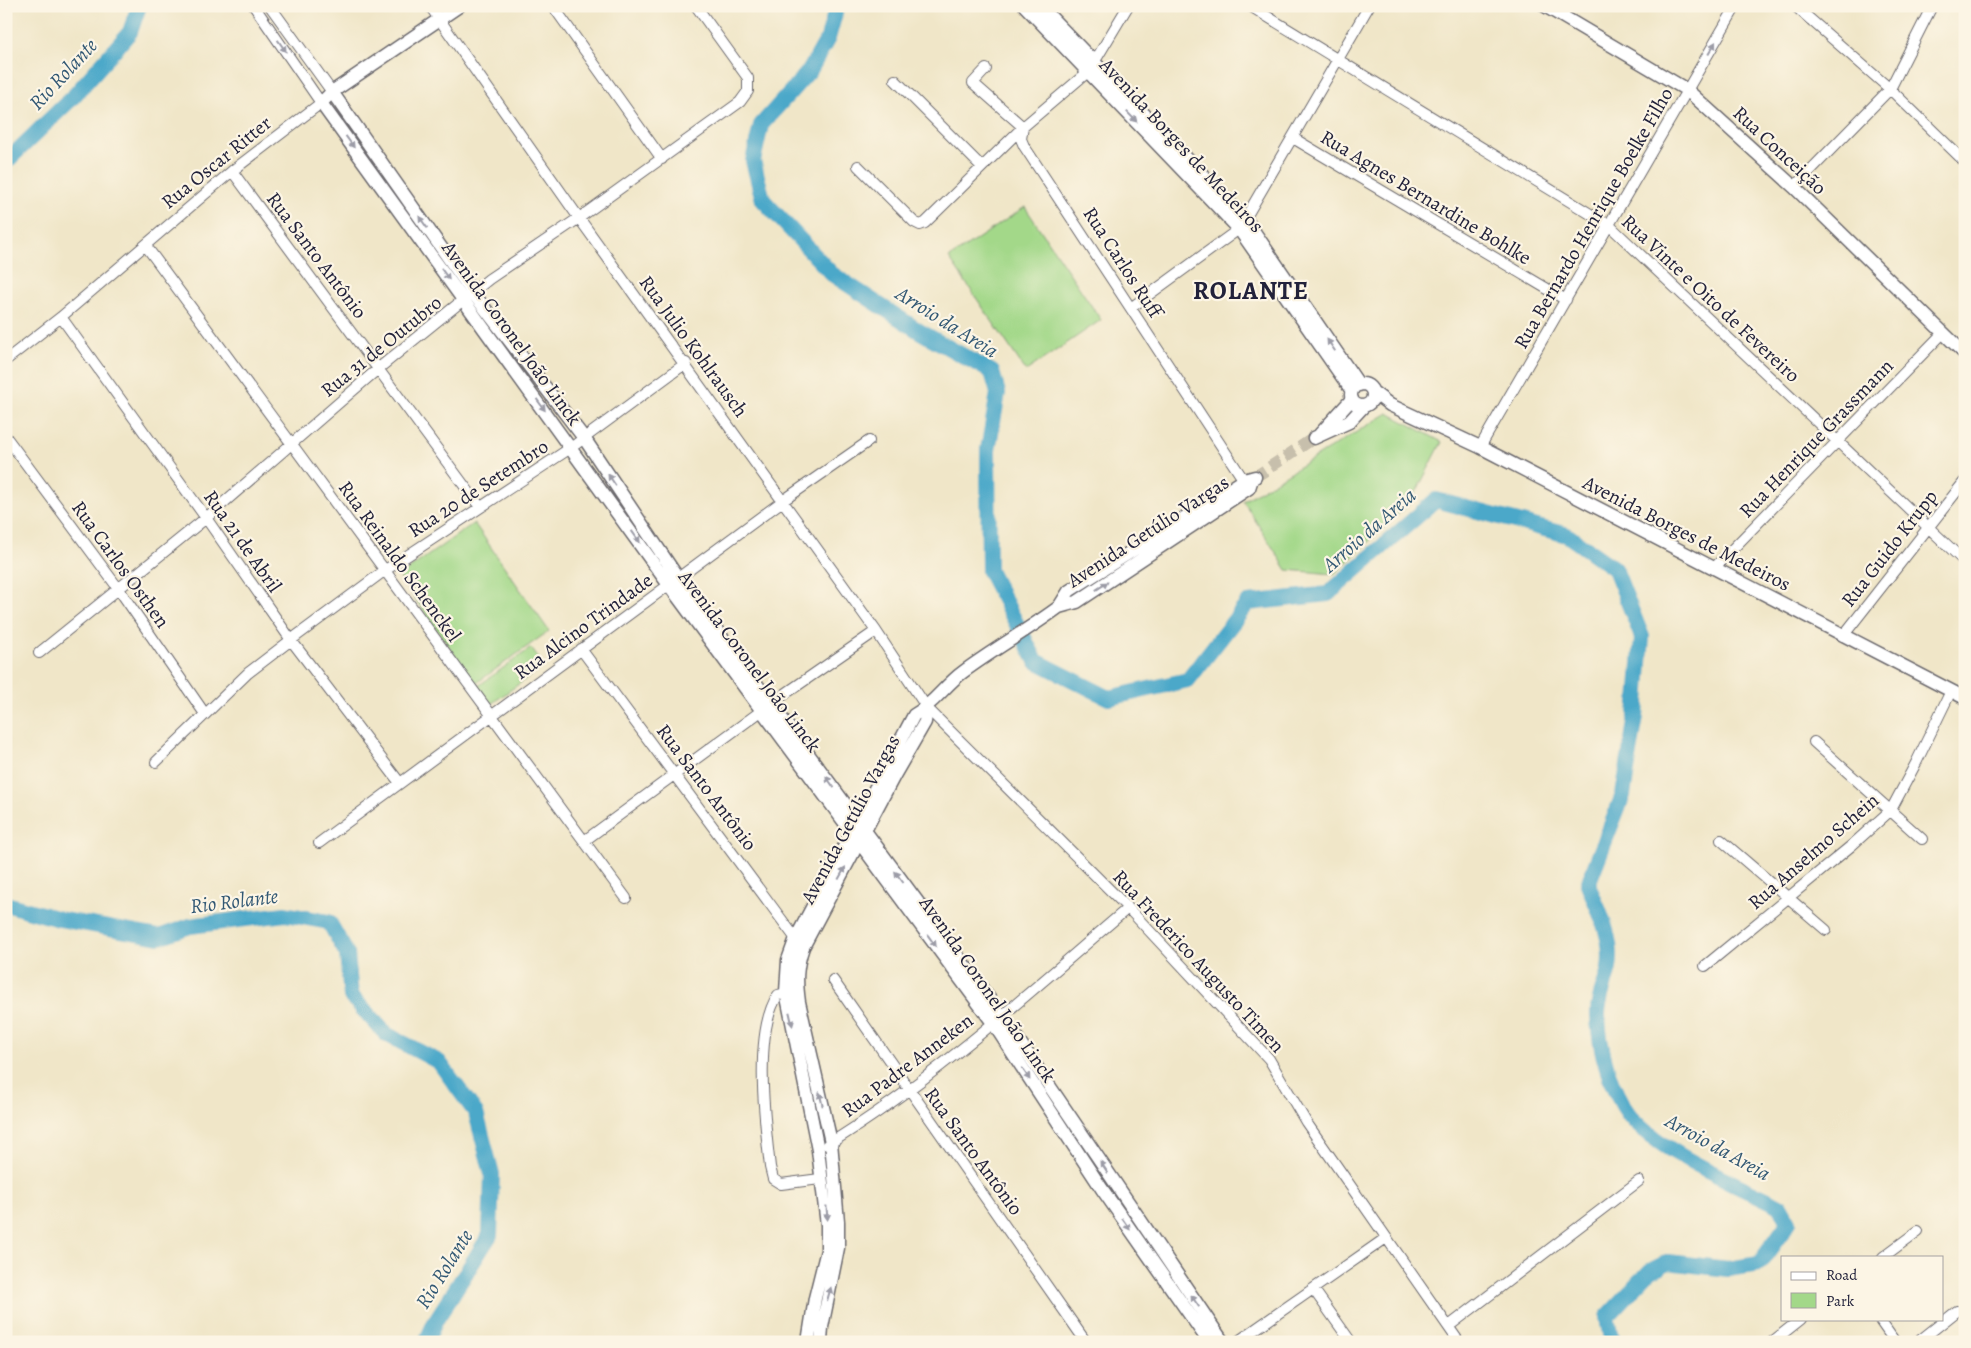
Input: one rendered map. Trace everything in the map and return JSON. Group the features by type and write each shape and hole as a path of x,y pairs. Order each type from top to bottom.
{"main road":[{"name":"Rua Oscar Ritter","path":"321,103 332,92 460,6"},
{"name":"Avenida Borges de Medeiros","path":"1025,6 1057,31 1242,224 1354,392"},
{"name":"Avenida Borges de Medeiros","path":"1040,6 1057,31"},
{"name":"Rua Conceição","path":"1545,6 1688,90 1794,187 1965,354"},
{"name":"Avenida Coronel João Linck","path":"332,92 469,297 572,446 768,706 997,1019 1223,1342"},
{"name":"Avenida Coronel João Linck","path":"321,103 469,297 584,438 674,582"},
{"path":"1373,392 1373,399 1349,422 1316,437 1354,392 1367,385 1390,405"},
{"path":"1354,392 1356,404 1366,406 1390,405"},
{"name":"Avenida Borges de Medeiros","path":"1390,405 1480,447 1965,698"},
{"name":"Avenida Getúlio Vargas","path":"792,992 788,960 891,772 914,715 927,708 947,685 996,649 1059,607 1077,602 1142,552 1250,481"},
{"path":"792,992 831,1142 838,1248 822,1327 821,1342"},
{"path":"792,992 826,1208 827,1250 815,1298 808,1342"},
{"name":"Avenida Coronel João Linck","path":"997,1019 1102,1189 1209,1342"}],"street":[{"name":"Avenida Coronel João Linck","path":"254,6 321,103"},
{"name":"Avenida Coronel João Linck","path":"270,6 332,92"},
{"name":"Rua Julio Kohlrausch","path":"430,6 579,218 784,500 876,631 927,708"},
{"path":"553,6 662,159"},
{"name":"Rua 31 de Outubro","path":"39,653 206,518 379,368 489,279 579,218 740,102 748,91 748,78 696,6"},
{"path":"858,166 914,222 920,225 925,223 1023,127 1091,67 1128,6"},
{"name":"Rua Vinte e Oito de Fevereiro","path":"1250,6 1610,226 1965,562"},
{"path":"1132,307 1242,224 1370,6"},
{"name":"Rua Bernardo Henrique Boelke Filho","path":"1480,447 1736,6"},
{"path":"1796,6 1890,89 1965,162"},
{"path":"1794,187 1890,89 1932,6"},
{"path":"986,69 973,82 1023,127"},
{"path":"895,80 982,167"},
{"name":"Rua Oscar Ritter","path":"6,360 62,317 232,170 321,103"},
{"name":"Rua Carlos Ruff","path":"1023,127 1021,139 1024,146 1250,481"},
{"name":"Rua Agnes Bernardine Bohlke","path":"1293,138 1566,300"},
{"name":"Rua Santo Antônio","path":"232,170 480,506"},
{"name":"Rua Reinaldo Schenckel","path":"146,246 626,898"},
{"name":"Rua 21 de Abril","path":"62,317 291,640 400,783"},
{"name":"Rua Henrique Grassmann","path":"1715,567 1943,333"},
{"name":"Rua 20 de Setembro","path":"156,762 248,673 291,640 384,571 584,438 686,363"},
{"name":"Rua Carlos Osthen","path":"6,437 118,588 205,714"},
{"name":"Rua Alcino Trindade","path":"319,842 784,500 869,441"},
{"name":"Rua Guido Krupp","path":"1843,636 1964,482"},
{"path":"584,841 768,706 876,631"},
{"name":"Rua Santo Antônio","path":"581,649 676,774 799,942"},
{"name":"Rua Anselmo Schein","path":"1704,966 1788,898 1891,810 1951,691"},
{"name":"Rua Frederico Augusto Timen","path":"927,708 1128,908 1269,1059 1306,1122 1459,1342"},
{"path":"1814,742 1922,839"},
{"path":"1721,840 1826,930"},
{"name":"Rua Padre Anneken","path":"818,1150 908,1089 997,1019 1128,908"},
{"name":"Rua Santo Antônio","path":"833,980 1086,1342"},
{"path":"792,992 778,995 772,1004 762,1066 772,1175 776,1182 783,1184 820,1179"},
{"path":"1449,1326 1639,1181"},
{"path":"1885,1256 1918,1231"},
{"path":"1237,1342 1386,1238"},
{"path":"1314,1290 1351,1342"},
{"path":"1918,1342 1958,1311"},
{"path":"1772,1342 1800,1320"},
{"path":"1880,1320 1895,1342"}],"green space":[{"path":"1025,207 1101,320 1026,371 949,258"},
{"path":"1388,413 1442,442 1411,502 1334,574 1287,570 1243,501"},
{"path":"474,523 549,631 475,684 399,576"},
{"path":"531,648 544,666 491,704 478,686"}],"waterway":[{"name":"Rio Rolante","path":"6,162 72,98 130,32 139,6"},
{"name":"Arroio da Areia","path":"837,6 828,38 810,70 761,125 753,161 763,200 832,274 919,331 992,372 998,393 988,450 989,571 1036,661 1109,698 1188,680 1248,603 1328,594 1436,500 1567,535 1615,569 1642,637 1636,716 1623,795 1588,884 1604,924 1610,957 1598,1010 1603,1055 1611,1081 1623,1106 1643,1129 1659,1142 1700,1166 1780,1206 1789,1222 1759,1264 1728,1269 1668,1262 1650,1271 1607,1317 1610,1334 1615,1342"},
{"name":"Rio Rolante","path":"6,904 59,919 159,937 190,926 285,914 329,922 347,954 351,996 386,1034 439,1062 476,1113 492,1174 490,1235 436,1320 426,1342"}],"tunnel":[{"path":"1255,477 1314,438"}],"district":[{"name":"ROLANTE","path":"1251,290"}]}
